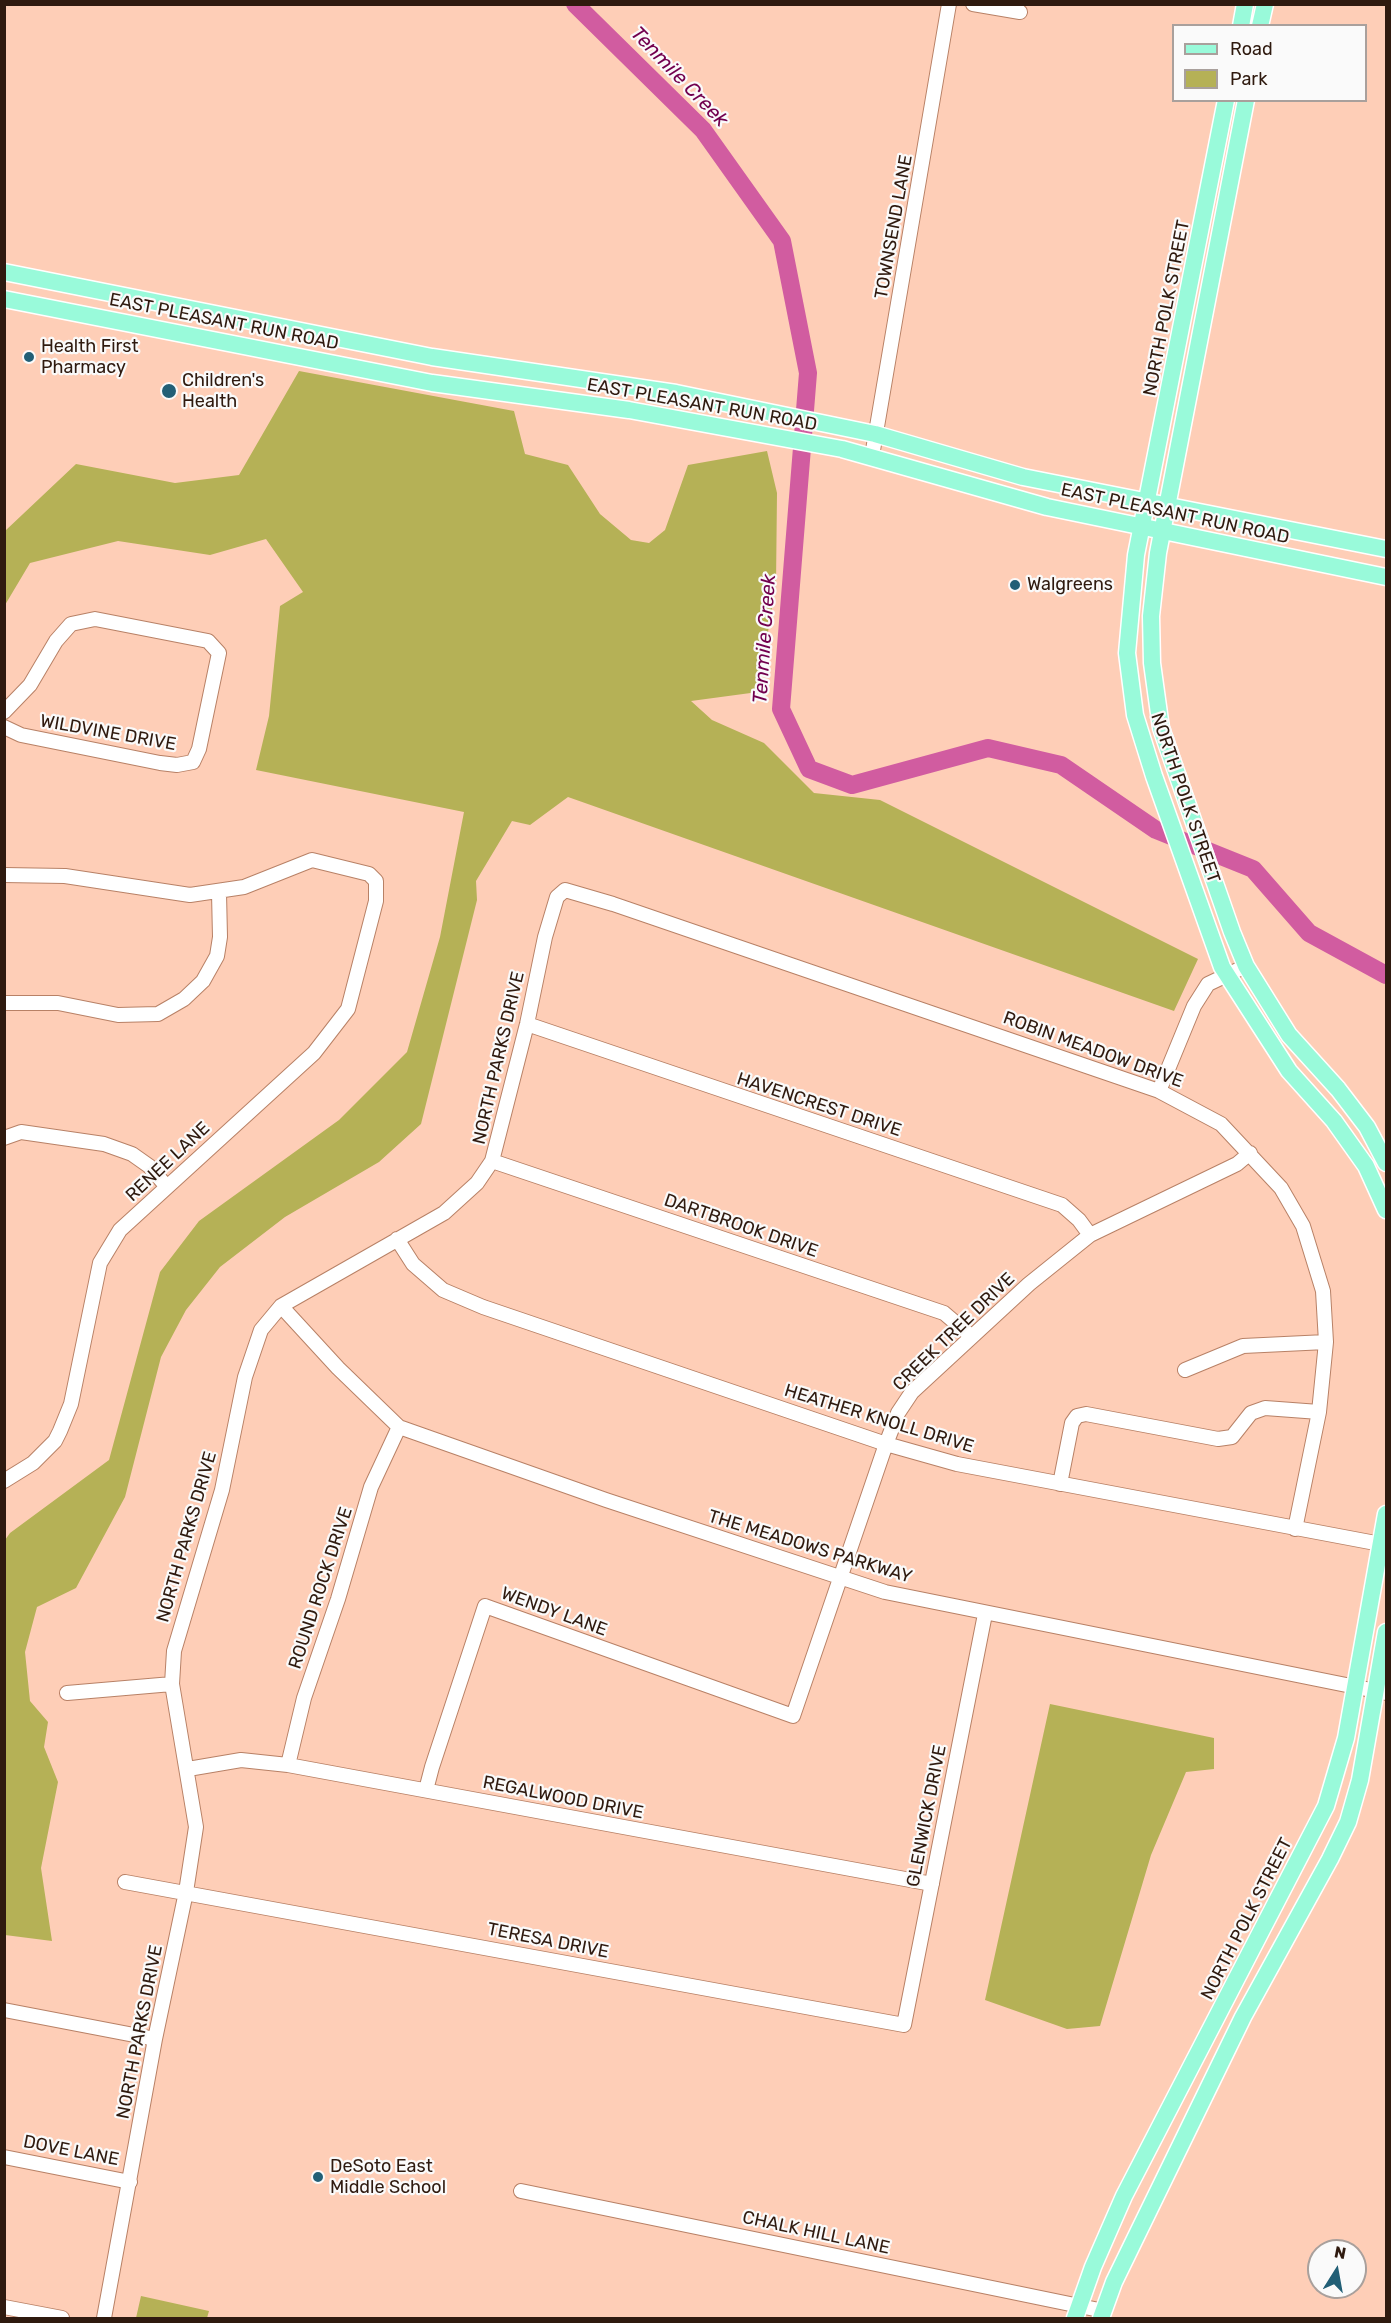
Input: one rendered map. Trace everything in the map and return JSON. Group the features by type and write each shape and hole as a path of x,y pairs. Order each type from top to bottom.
{"main road":[{"path":"1241,24 1245,4"},
{"path":"1260,24 1264,4"},
{"name":"NORTH POLK STREET","path":"1226,102 1132,588 1127,652 1135,715 1154,776 1227,975 1289,1071 1334,1121 1366,1166 1386,1210"},
{"name":"NORTH POLK STREET","path":"1246,102 1154,575 1152,663 1161,728 1246,966 1289,1035 1367,1127 1386,1163"},
{"path":"1214,168 1232,171"},
{"name":"EAST PLEASANT RUN ROAD","path":"4,272 432,357 643,387 740,406 875,434 1023,477 1382,549"},
{"path":"12,301 24,276"},
{"name":"EAST PLEASANT RUN ROAD","path":"12,301 432,383 556,400 842,449 1019,500 1142,528 1380,576"},
{"path":"287,353 291,330"},
{"path":"556,400 560,374"},
{"path":"1173,378 1192,381"},
{"path":"1019,500 1023,477"},
{"path":"1380,576 1382,549"},
{"name":"NORTH POLK STREET","path":"1077,2311 1124,2196 1326,1806 1337,1776 1384,1544 1386,1514"},
{"path":"1102,2314 1114,2282 1243,2017 1348,1822 1381,1692 1386,1632"},
{"path":"1223,2008 1243,2017"}],"street":[{"name":"TOWNSEND LANE","path":"872,456 949,4"},
{"path":"973,4 1020,12"},
{"name":"WILDVINE DRIVE","path":"4,712 30,685 68,624 95,619 208,641 219,653 199,749 193,762 177,765 21,735 4,727"},
{"name":"RENEE LANE","path":"4,1481 33,1463 55,1441 60,1431 71,1404 100,1263 120,1230 314,1053 348,1009 376,901 376,881 362,872 312,860 244,887 219,893"},
{"path":"4,875 65,876 190,895 219,893 220,937 217,956 203,981 184,999 158,1014 118,1015 58,1003 4,1003"},
{"name":"NORTH PARKS DRIVE","path":"104,2319 155,2039 186,1892 196,1827 172,1684 174,1651 222,1490 245,1377 261,1330 280,1306 444,1213 477,1183 492,1161 527,1024 545,937 557,897 565,890"},
{"name":"ROBIN MEADOW DRIVE","path":"565,890 624,907 1159,1091 1221,1124 1281,1188 1303,1226 1323,1291 1326,1342 1319,1412 1295,1529"},
{"path":"1159,1091 1194,1006 1208,984 1246,966"},
{"name":"HAVENCREST DRIVE","path":"527,1024 1062,1205 1079,1221 1089,1235"},
{"path":"4,1138 21,1132 105,1144 132,1154 149,1166 167,1187"},
{"name":"CREEK TREE DRIVE","path":"793,1716 886,1444 898,1413 912,1392 971,1336 1050,1266 1089,1235 1237,1164 1250,1153"},
{"name":"DARTBROOK DRIVE","path":"492,1161 944,1313 971,1336"},
{"name":"HEATHER KNOLL DRIVE","path":"397,1239 412,1264 443,1290 483,1307 886,1444 957,1464 1384,1544"},
{"name":"THE MEADOWS PARKWAY","path":"280,1306 338,1368 399,1427 606,1500 885,1592 985,1614 1381,1692"},
{"path":"1185,1370 1243,1346 1326,1342"},
{"path":"1060,1484 1072,1423 1077,1416 1086,1414 1218,1439 1232,1437 1251,1413 1265,1408 1319,1412"},
{"name":"ROUND ROCK DRIVE","path":"288,1765 304,1698 338,1599 371,1487 399,1427"},
{"name":"WENDY LANE","path":"426,1790 485,1606 793,1716"},
{"name":"GLENWICK DRIVE","path":"904,2025 985,1614"},
{"path":"67,1693 172,1684"},
{"name":"REGALWOOD DRIVE","path":"188,1769 241,1760 288,1765 932,1884"},
{"name":"TERESA DRIVE","path":"124,1882 904,2025"},
{"path":"4,2010 155,2039"},
{"name":"DOVE LANE","path":"4,2157 130,2182"},
{"name":"CHALK HILL LANE","path":"521,2191 1077,2311 1102,2314"},
{"path":"4,2307 62,2319"}],"green space":[{"path":"299,371 514,411 525,454 568,465 600,514 631,540 649,543 665,530 688,465 767,451 777,493 776,584 758,692 691,701 712,720 764,743 814,793 880,800 1198,959 1174,1011 568,797 530,825 512,821 476,881 477,900 421,1124 379,1162 285,1217 220,1267 186,1310 161,1357 125,1497 76,1588 37,1607 25,1652 30,1701 48,1722 44,1747 58,1782 41,1868 52,1941 5,1935 5,1540 10,1533 109,1460 160,1272 199,1221 339,1120 407,1052 440,937 464,812 256,770 269,716 280,606 303,592 266,539 210,555 118,541 30,563 5,605 5,531 76,464 175,483 239,475"},
{"path":"1050,1704 1214,1738 1214,1769 1186,1772 1151,1855 1100,2026 1067,2029 985,2000"},
{"path":"141,2296 209,2311 207,2318 136,2318"}],"waterway":[{"name":"Tenmile Creek","path":"575,4 703,130 782,241 808,373 781,709 809,769 852,785 988,748 1061,765 1156,830 1253,869 1309,933 1386,975"}],"place":[{"name":"Health First Pharmacy","path":"29,357"},
{"name":"Children's Health","path":"169,391"},
{"name":"Walgreens","path":"1015,585"},
{"name":"DeSoto East Middle School","path":"318,2177"}]}
